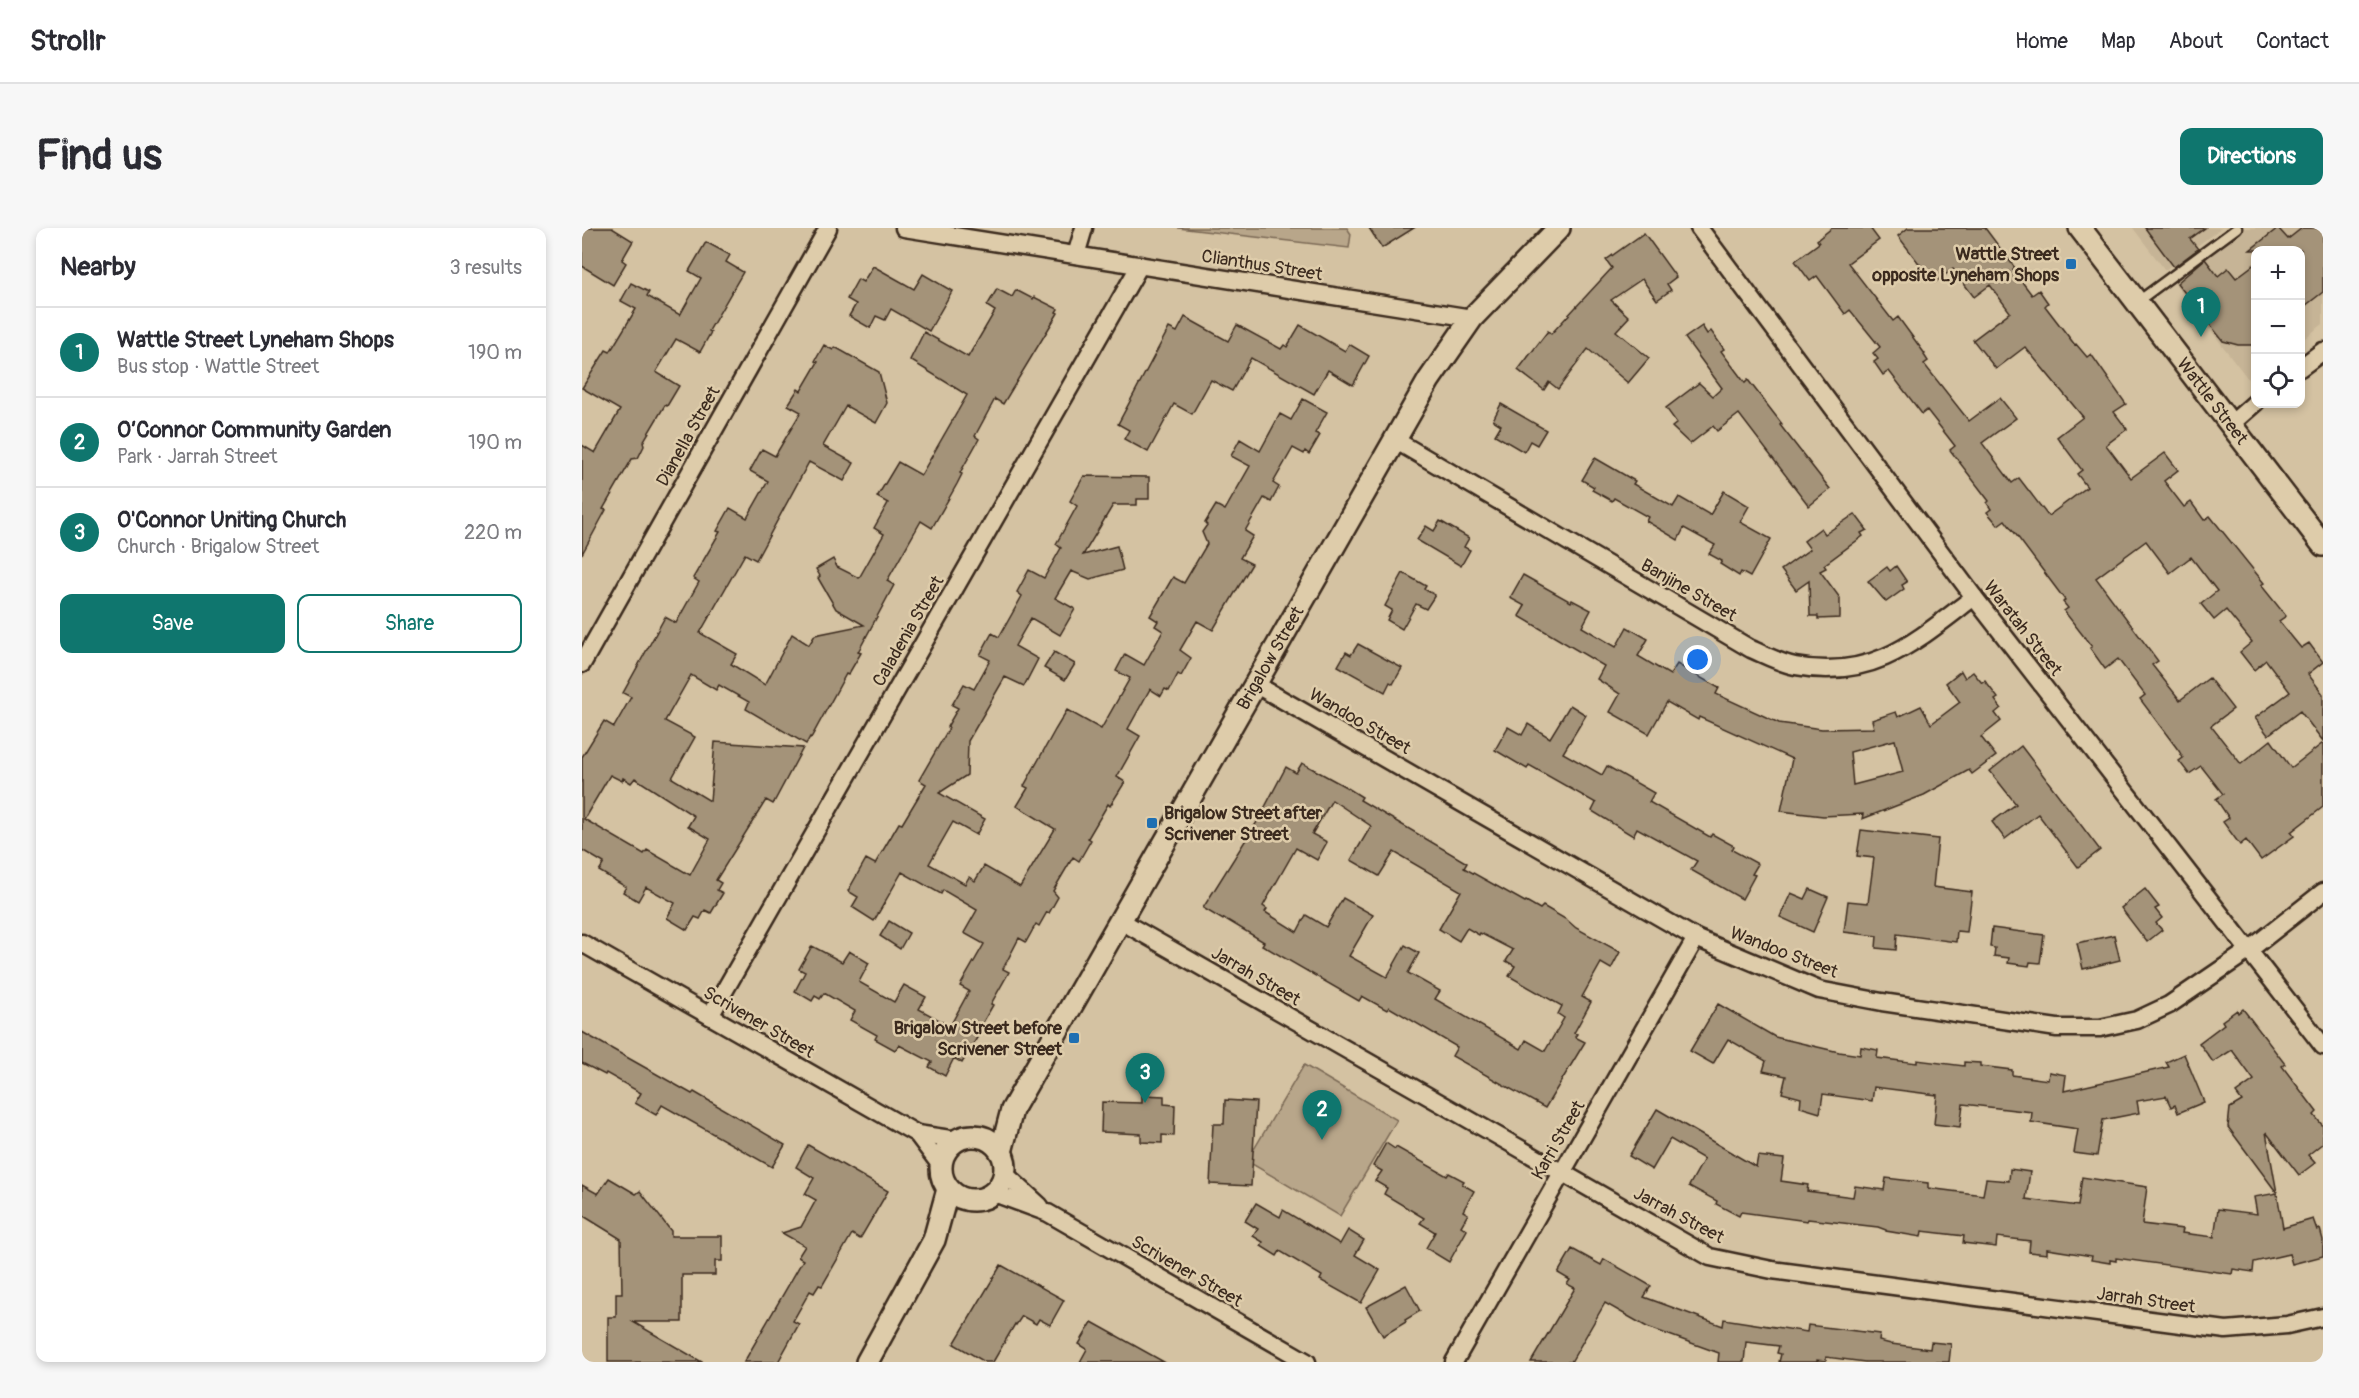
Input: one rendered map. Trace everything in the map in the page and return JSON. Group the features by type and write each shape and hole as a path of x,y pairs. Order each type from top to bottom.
{"street":[{"name":"Dianella Street","path":"582,664 828,228"},
{"name":"Clianthus Street","path":"904,228 1472,318"},
{"path":"1076,255 1084,228"},
{"name":"Brigalow Street","path":"1001,1152 1012,1110 1429,380 1472,318 1559,228"},
{"name":"Waratah Street","path":"1699,228 1974,597 2323,1046"},
{"name":"Wattle Street","path":"2080,228 2323,545"},
{"name":"Caladenia Street","path":"710,1016 1140,265"},
{"path":"2305,365 2323,351"},
{"path":"2231,424 2251,406"},
{"name":"Banjine Street","path":"1395,440 1751,650 1793,665 1821,669 1852,668 1878,660 1910,646 1974,597"},
{"name":"Wandoo Street","path":"1255,684 1696,938 1819,990 1882,1002 2057,1028 2100,1028 2137,1020 2169,1005 2248,951 2323,892"},
{"name":"Jarrah Street","path":"1121,921 1710,1257 1772,1270 2226,1330 2287,1325 2323,1317"},
{"name":"Karri Street","path":"1454,1362 1696,938"},
{"name":"Scrivener Street","path":"582,943 916,1134 941,1166"},
{"name":"Brigalow Street","path":"966,1138 1012,1110"},
{"name":"Scrivener Street","path":"916,1134 966,1138"},
{"path":"966,1138 986,1138 995,1143 1005,1163 1003,1182 994,1193 982,1199 969,1200 954,1194 948,1189 941,1176 945,1151 966,1138"},
{"name":"Scrivener Street","path":"1005,1174 1048,1213"},
{"path":"934,1240 948,1189"},
{"name":"Scrivener Street","path":"994,1193 1048,1213 1307,1362"},
{"path":"867,1362 934,1240 969,1200"}],"lane":[{"path":"2137,302 2237,228"}],"shaded area":[{"path":"1178,228 1347,228 1351,234 1349,248"},
{"path":"2133,228 2221,228 2165,270"},
{"path":"2245,228 2323,228 2323,324 2305,338 2305,246 2251,246 2251,378 2249,380 2174,283"},
{"path":"1304,1065 1397,1120 1340,1216 1247,1161"}],"building":[{"path":"582,228 612,228 633,241 622,260 626,263 613,285 582,266"},
{"path":"1369,228 1414,228 1382,248"},
{"path":"1832,228 1870,228 1879,240 1848,263 1893,321 1898,317 1925,354 1928,361 1924,364 1969,421 2000,398 2016,418 1982,443 2012,483 2019,478 2048,516 2087,487 2077,474 2082,470 2057,437 2083,417 2025,347 1996,369 1973,340 2010,312 1990,285 1974,297 1953,269 1934,283 1898,236 1908,228 1985,228 2032,295 2039,290 2048,303 2045,306 2075,345 2087,357 2091,354 2126,404 2114,412 2127,429 2106,445 2131,478 2165,453 2178,470 2164,481 2184,507 2191,502 2204,520 2210,516 2264,583 2261,585 2286,616 2279,621 2301,648 2309,643 2323,662 2308,674 2323,694 2323,741 2300,711 2268,735 2255,718 2290,692 2266,660 2254,670 2240,652 2252,642 2226,610 2214,620 2201,604 2217,591 2191,557 2170,573 2146,541 2096,578 2158,661 2152,665 2180,700 2209,678 2233,709 2211,726 2241,764 2271,740 2291,768 2323,743 2323,807 2291,832 2294,836 2261,860 2246,840 2240,845 2223,822 2229,818 2216,799 2223,794 2201,766 2189,774 2179,761 2183,758 2179,751 2140,699 2145,695 2118,659 2105,669 2090,648 2092,647 2064,611 2068,608 2063,602 2065,600 2005,520 1998,525 1987,512 1991,509 1987,503 1989,501 1950,450 1955,446 1927,410 1922,414 1889,371 1883,375 1874,362 1878,359 1873,353 1880,347 1850,310 1845,314 1817,276 1810,281 1795,261 1819,243 1817,240"},
{"path":"2145,228 2205,228 2190,239 2198,249 2174,267"},
{"path":"2278,228 2288,239 2302,228 2323,228 2323,292 2305,306 2305,246 2255,246"},
{"path":"1644,233 1676,277 1667,284 1671,290 1657,300 1642,279 1611,300 1629,317 1616,331 1649,358 1628,383 1588,349 1558,389 1549,382 1544,390 1518,370 1548,331 1551,334 1612,268 1606,260"},
{"path":"706,242 730,255 726,262 743,272 709,331 711,332 700,352 676,339 656,372 679,386 643,442 644,446 638,458 632,459 603,509 606,510 582,554 582,445 595,453 620,410 582,388 606,350 610,352 636,309 621,301 631,283 649,292 647,296 680,315 701,278 689,271"},
{"path":"2205,259 2218,276 2228,268 2236,278 2251,267 2251,345 2238,345 2223,341 2177,283"},
{"path":"873,266 914,289 923,274 952,291 929,331 891,309 885,320 876,316 870,328 849,316 856,304 847,299 858,279 863,282"},
{"path":"997,289 1012,297 1016,290 1058,309 1056,312 1058,313 1003,404 995,399 975,436 979,439 960,473 962,474 932,528 921,521 887,581 894,585 858,652 861,653 848,675 846,674 811,738 806,744 746,709 749,702 719,685 716,690 691,675 665,721 695,737 672,778 710,801 715,742 803,748 773,804 766,800 716,880 721,883 717,890 723,893 711,913 705,910 700,919 695,917 687,930 667,918 675,903 646,887 638,901 623,892 626,887 599,871 604,863 582,850 582,757 604,721 614,727 631,697 623,693 665,617 676,623 699,582 693,578 720,532 717,531 730,508 747,518 768,481 750,471 762,449 775,456 801,412 788,405 798,389 801,391 818,362 815,361 824,345 833,350 835,347 879,372 887,403 876,423 846,406 823,446 854,463 844,481 809,462 756,560 745,554 700,633 737,654 731,664 765,685 792,634 809,645 815,635 864,625 836,609 818,578 820,576 816,569 833,559 837,567 859,578 884,534 874,528 888,503 877,497 898,462 921,475 967,395 910,360 924,332 968,357 995,311 987,306","holes":["610,775 622,781 623,778 631,783 635,778 694,816 688,826 710,839 690,875 647,850 644,854 584,819"]},
{"path":"1185,317 1228,341 1237,325 1281,349 1284,345 1287,347 1300,325 1345,351 1349,344 1369,356 1353,385 1328,370 1314,394 1251,358 1232,391 1211,380 1192,414 1174,404 1148,452 1124,439 1129,430 1118,424 1169,328 1177,332"},
{"path":"1702,326 1707,334 1711,331 1724,349 1721,351 1745,383 1748,380 1830,489 1809,506 1739,414 1717,431 1713,426 1690,444 1672,427 1677,423 1666,408 1699,383 1713,396 1722,388 1685,338"},
{"path":"1303,399 1327,412 1315,433 1320,435 1309,454 1293,448 1273,483 1279,487 1271,502 1264,498 1245,531 1253,536 1240,558 1252,564 1213,630 1197,621 1180,650 1191,658 1181,676 1178,674 1169,691 1165,689 1161,696 1150,689 1128,729 1140,736 1117,777 1125,782 1110,806 1108,804 1088,838 1091,840 1079,861 1073,857 1053,891 1058,897 1049,913 1047,912 1039,926 1036,924 1026,942 1019,938 1003,969 1009,972 991,1004 993,1005 982,1024 984,1026 962,1063 954,1058 945,1076 929,1067 932,1062 899,1045 895,1050 875,1039 877,1035 850,1020 855,1011 824,993 820,999 815,996 812,1001 795,991 805,972 799,969 812,946 842,962 849,951 869,963 859,982 894,1002 904,985 926,997 919,1009 950,1026 969,991 960,986 984,944 964,933 977,910 943,890 941,894 902,872 874,921 852,907 858,897 848,891 866,859 875,864 899,823 902,824 926,784 919,780 958,708 952,705 964,684 974,689 990,660 980,655 992,633 999,637 1022,596 1017,592 1029,570 1044,578 1061,548 1056,544 1077,506 1070,501 1084,476 1149,477 1149,499 1137,499 1137,505 1113,505 1083,555 1117,546 1123,570 1090,579 1071,571 1055,598 1075,609 1060,635 1031,618 1015,646 1038,659 1024,686 1005,677 968,741 967,775 939,793 985,819 976,835 953,822 929,864 965,884 969,877 975,881 984,866 1020,887 1055,829 1017,806 1028,788 1024,786 1055,730 1067,710 1101,729 1130,678 1116,671 1125,654 1144,665 1163,631 1155,626 1158,621 1150,616 1173,577 1184,583 1207,544 1202,532 1207,525 1205,523 1216,505 1225,510 1250,466 1231,456 1240,439 1260,451 1280,414 1291,420"},
{"path":"1501,404 1546,430 1537,445 1530,441 1524,452 1495,435 1501,425 1493,420"},
{"path":"1595,458 1635,481 1633,484 1673,507 1679,497 1710,515 1724,491 1749,506 1740,522 1771,539 1750,577 1741,572 1739,576 1720,564 1722,561 1709,554 1715,545 1684,528 1678,540 1646,521 1648,517 1614,498 1612,501 1592,490 1594,487 1582,480"},
{"path":"1855,514 1867,530 1861,533 1863,536 1824,565 1826,568 1820,571 1840,598 1840,618 1818,619 1818,616 1810,616 1809,581 1796,590 1781,570 1810,549 1804,541 1821,528 1825,534"},
{"path":"1440,521 1469,538 1464,547 1470,550 1461,566 1417,540 1426,526 1434,531"},
{"path":"1896,566 1907,582 1902,585 1904,589 1886,602 1868,581 1887,567 1890,571"},
{"path":"1403,573 1426,586 1424,589 1435,595 1426,609 1416,604 1402,629 1387,620 1392,610 1385,606"},
{"path":"1523,575 1571,602 1572,600 1591,610 1582,627 1616,647 1627,627 1648,639 1638,656 1670,675 1677,664 1719,688 1716,694 1779,723 1822,729 1874,728 1872,720 1896,712 1898,717 1921,706 1931,724 1960,702 1946,683 1961,671 1965,678 1973,672 1982,683 1985,681 1998,698 1995,700 2001,708 1995,713 2001,721 1981,737 1996,756 1972,774 1969,770 1924,795 1862,819 1863,814 1823,816 1781,811 1792,759 1699,717 1698,720 1667,702 1649,734 1610,712 1620,694 1597,679 1604,666 1519,616 1525,606 1510,598","holes":["1895,740 1903,772 1853,785 1850,752"]},
{"path":"1358,644 1402,668 1393,684 1390,682 1385,692 1338,666 1346,652 1351,655"},
{"path":"1054,652 1075,664 1065,680 1044,668"},
{"path":"1570,705 1586,715 1563,753 1602,775 1607,766 1654,793 1649,802 1710,837 1712,834 1734,846 1732,850 1758,864 1752,874 1755,875 1742,899 1691,870 1697,861 1637,828 1633,836 1592,811 1596,803 1529,765 1527,769 1495,750 1508,727 1522,735 1528,724 1550,738"},
{"path":"2021,746 2100,850 2078,867 2038,814 2005,839 1992,822 2016,804 1990,771"},
{"path":"1302,763 1346,787 1362,797 1360,800 1467,863 1464,868 1525,902 1540,909 1543,906 1576,928 1620,952 1611,969 1601,963 1582,997 1591,1002 1574,1033 1577,1034 1575,1037 1585,1042 1545,1108 1452,1056 1457,1047 1389,1007 1387,1010 1362,996 1359,1001 1262,945 1264,942 1224,918 1223,920 1203,908 1257,822 1286,767 1296,773","holes":["1332,800 1371,826 1351,860 1379,876 1394,852 1461,891 1439,929 1459,941 1467,928 1513,950 1506,961 1515,966 1509,976 1562,1006 1558,1014 1564,1018 1545,1051 1526,1040 1521,1049 1435,999 1440,991 1408,973 1419,953 1405,945 1387,977 1349,956 1373,915 1343,898 1326,927 1306,915 1297,932 1265,912 1267,909 1263,906 1296,848 1317,860 1327,842 1312,834"]},
{"path":"1861,830 1938,839 1933,887 1972,892 1967,932 1957,931 1956,942 1897,934 1896,950 1876,948 1877,936 1844,932 1848,901 1868,903 1874,858 1857,856"},
{"path":"1810,889 1828,897 1813,932 1780,917 1791,893 1805,899"},
{"path":"2145,889 2159,907 2155,909 2162,918 2156,923 2162,930 2147,942 2121,908"},
{"path":"889,921 909,933 900,949 880,936"},
{"path":"1992,928 2044,935 2040,963 2030,962 2029,966 2008,963 2009,958 1994,956 1995,948 1990,947"},
{"path":"2114,935 2120,960 2083,969 2077,943"},
{"path":"1718,1004 1775,1037 1860,1055 1861,1047 1878,1050 1877,1058 1964,1066 1964,1062 1980,1063 1980,1066 2012,1070 2012,1075 2048,1080 2049,1072 2066,1075 2064,1091 2169,1067 2166,1062 2184,1054 2204,1102 2178,1113 2175,1105 2171,1107 2166,1096 2137,1101 2139,1113 2103,1120 2097,1156 2074,1153 2078,1129 2031,1122 2032,1112 1963,1104 1960,1127 1934,1124 1937,1095 1874,1087 1872,1101 1823,1094 1820,1113 1800,1107 1801,1098 1782,1093 1786,1076 1763,1071 1766,1061 1728,1039 1713,1064 1690,1051"},
{"path":"2243,1009 2285,1064 2282,1066 2317,1112 2314,1115 2323,1126 2323,1143 2308,1155 2315,1163 2299,1175 2266,1132 2277,1193 2228,1127 2230,1108 2242,1101 2236,1093 2254,1080 2232,1050 2213,1062 2199,1043 2224,1024 2222,1021 2237,1010 2238,1013"},
{"path":"582,1032 692,1094 694,1092 785,1145 772,1167 662,1105 656,1115 635,1103 641,1093 606,1073 605,1075 582,1063"},
{"path":"1142,1095 1164,1096 1164,1104 1175,1105 1174,1136 1162,1135 1162,1143 1141,1142 1141,1134 1101,1132 1102,1102 1142,1103"},
{"path":"1225,1100 1256,1102 1251,1186 1210,1184 1213,1124 1224,1124"},
{"path":"1657,1109 1756,1167 1758,1156 1784,1159 1781,1181 1808,1185 1807,1191 1853,1197 1855,1186 1884,1190 1886,1178 1928,1183 1928,1188 1983,1195 1986,1179 2009,1181 2010,1169 2030,1172 2026,1199 2078,1206 2082,1177 2147,1187 2142,1224 2183,1229 2182,1233 2214,1237 2218,1209 2257,1214 2254,1197 2277,1193 2283,1228 2313,1219 2317,1230 2320,1229 2323,1240 2323,1256 2292,1264 2289,1254 2254,1262 2253,1272 2233,1269 2232,1274 2116,1258 2116,1261 2110,1260 2110,1263 2091,1260 2092,1256 2047,1249 2047,1254 2029,1252 2030,1241 1997,1237 1996,1247 1963,1243 1964,1236 1922,1231 1921,1237 1886,1231 1878,1227 1741,1212 1739,1216 1689,1186 1704,1159 1670,1139 1652,1170 1629,1156"},
{"path":"1386,1143 1447,1176 1449,1173 1464,1181 1462,1184 1474,1191 1463,1211 1468,1214 1461,1226 1467,1230 1449,1262 1426,1248 1435,1232 1420,1223 1424,1218 1384,1194 1387,1188 1375,1181 1382,1171 1373,1166"},
{"path":"808,1145 888,1191 860,1239 852,1234 822,1286 819,1285 814,1293 810,1291 793,1321 799,1324 778,1362 744,1362 803,1260 798,1257 805,1246 782,1233 801,1227 816,1200 805,1194 814,1178 796,1167"},
{"path":"609,1178 636,1194 640,1191 671,1231 671,1236 722,1236 722,1261 715,1261 715,1275 682,1275 682,1322 633,1322 702,1362 608,1362 608,1317 616,1317 616,1293 622,1293 621,1239 582,1215 582,1185 598,1194"},
{"path":"1256,1203 1280,1217 1283,1210 1340,1244 1348,1230 1364,1240 1355,1255 1380,1270 1361,1303 1320,1280 1322,1276 1280,1251 1277,1256 1261,1246 1263,1242 1253,1236 1258,1229 1245,1221"},
{"path":"1572,1249 1601,1265 1604,1259 1651,1286 1644,1297 1723,1326 1724,1319 1807,1332 1808,1325 1880,1334 1879,1341 1891,1344 1930,1349 1931,1342 1951,1344 1949,1362 1865,1362 1826,1357 1826,1361 1817,1360 1817,1362 1779,1362 1781,1354 1777,1353 1779,1346 1746,1342 1744,1362 1718,1362 1719,1353 1647,1327 1605,1303 1571,1362 1531,1362 1575,1288 1567,1284 1570,1280 1558,1273"},
{"path":"1001,1265 1064,1300 1050,1325 1039,1319 1036,1324 1022,1316 993,1362 985,1362 954,1344"},
{"path":"1406,1285 1420,1311 1383,1336 1366,1307"},
{"path":"1092,1322 1164,1362 1080,1362 1087,1349 1079,1344"}],"place":[{"name":"Wattle Street opposite Lyneham Shops","path":"2071,264"},
{"name":"Wattle Street Lyneham Shops","path":"2201,337"},
{"name":"Brigalow Street after Scrivener Street","path":"1152,823"},
{"name":"Brigalow Street before Scrivener Street","path":"1074,1038"},
{"name":"O'Connor Uniting Church","path":"1145,1103"},
{"name":"O’Connor Community Garden","path":"1322,1140"}]}
